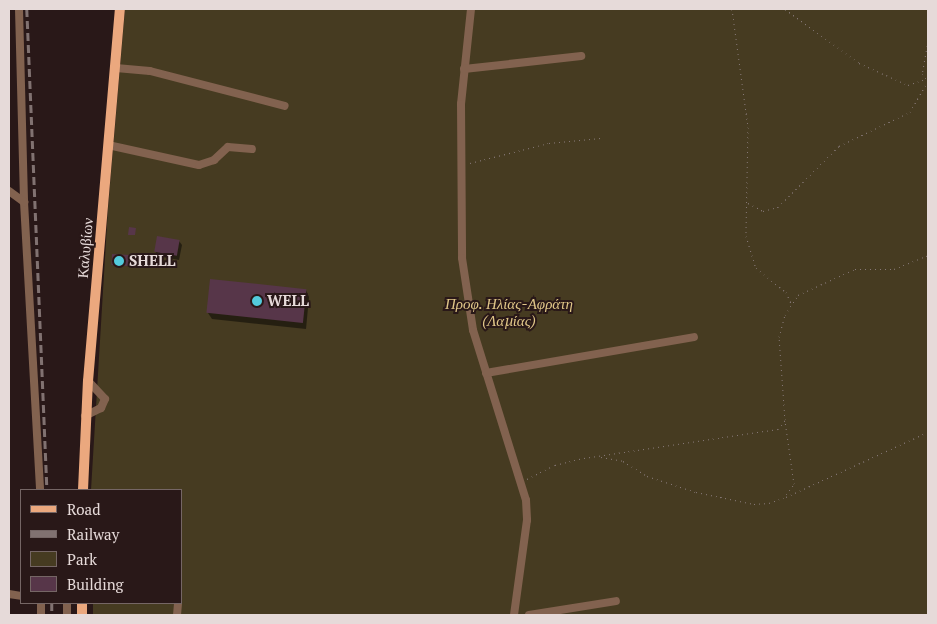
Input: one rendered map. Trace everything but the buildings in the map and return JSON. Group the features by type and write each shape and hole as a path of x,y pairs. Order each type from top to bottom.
{"main road":[{"name":"Καλυβίων","path":"83,489 85,416 120,9"}],"street":[{"path":"18,9 24,202 40,489"},
{"path":"471,9 464,69 460,172 464,281 486,373 522,482 527,520 514,615"},
{"path":"464,69 581,56"},
{"path":"116,68 150,71 285,106"},
{"path":"108,146 199,165 214,160 232,146 252,149"},
{"path":"9,191 24,202"},
{"path":"486,373 694,337"},
{"path":"85,416 102,408 105,399 88,381"},
{"path":"528,615 616,601"}],"path":[{"path":"732,9 748,127 746,236 756,268 786,292 791,304"},
{"path":"785,9 860,63 908,85 925,79"},
{"path":"748,202 763,211 778,208 839,146 910,112 928,81 925,79 923,65 928,41"},
{"path":"460,172 475,160 549,143 602,138"},
{"path":"783,498 794,484 785,420 779,337 791,304 806,288 855,269 900,268 928,255"},
{"path":"522,482 555,465 719,436 768,432 778,428 785,420"},
{"path":"599,456 622,461 666,483 725,499 754,504 783,498 928,432"}],"green space":[{"name":"Προφ. Ηλίας-Αφράτη (Λαμίας)","path":"125,9 928,9 928,615 93,615 93,604 182,604 182,489 91,489 108,208"}],"railway":[{"path":"27,9 47,489"},
{"path":"52,604 52,615"}],"place":[{"name":"SHELL","path":"119,261"},
{"name":"WELL","path":"257,301"}]}
